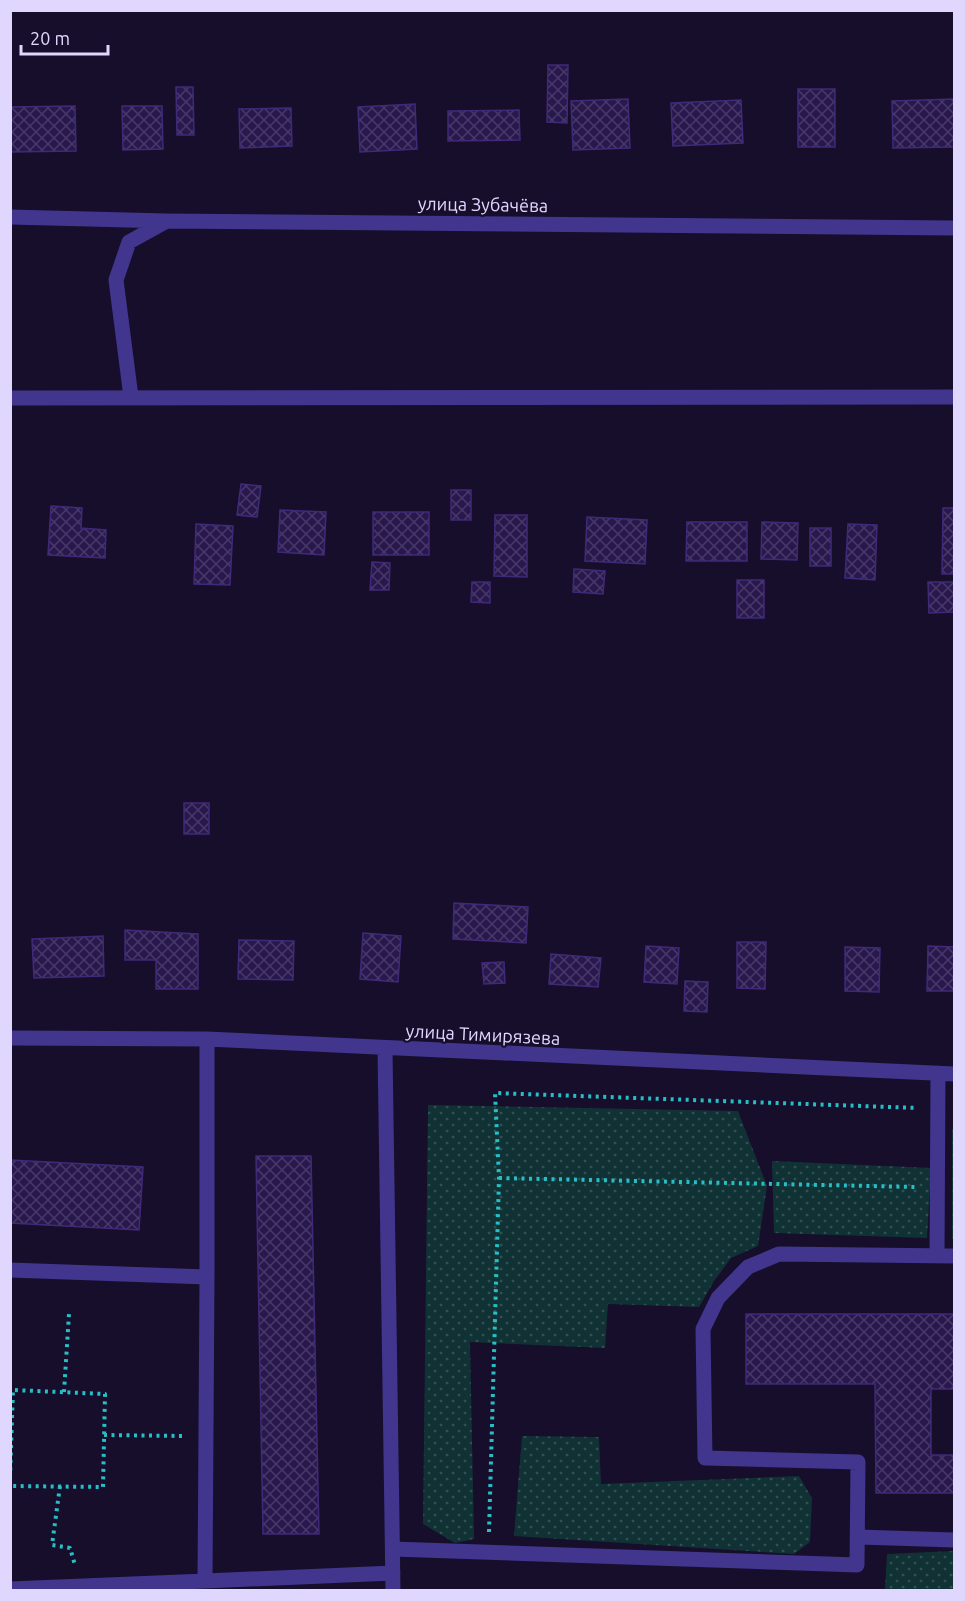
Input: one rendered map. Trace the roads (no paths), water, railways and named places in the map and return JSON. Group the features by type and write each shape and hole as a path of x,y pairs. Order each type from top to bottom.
{"street":[{"name":"улица Зубачёва","path":"10,217 167,221 954,228"},
{"path":"131,397 116,280 129,242 167,221"},
{"path":"10,398 954,397"},
{"name":"улица Тимирязева","path":"10,1038 207,1039 954,1074"},
{"path":"205,1581 207,1039"},
{"path":"385,1049 393,1590"},
{"path":"937,1256 938,1073"},
{"path":"393,1549 857,1565 858,1462 705,1458 703,1329 718,1298 748,1267 778,1254 954,1256"},
{"path":"10,1270 207,1277"},
{"path":"858,1538 954,1540"},
{"path":"10,1589 393,1573"}]}
